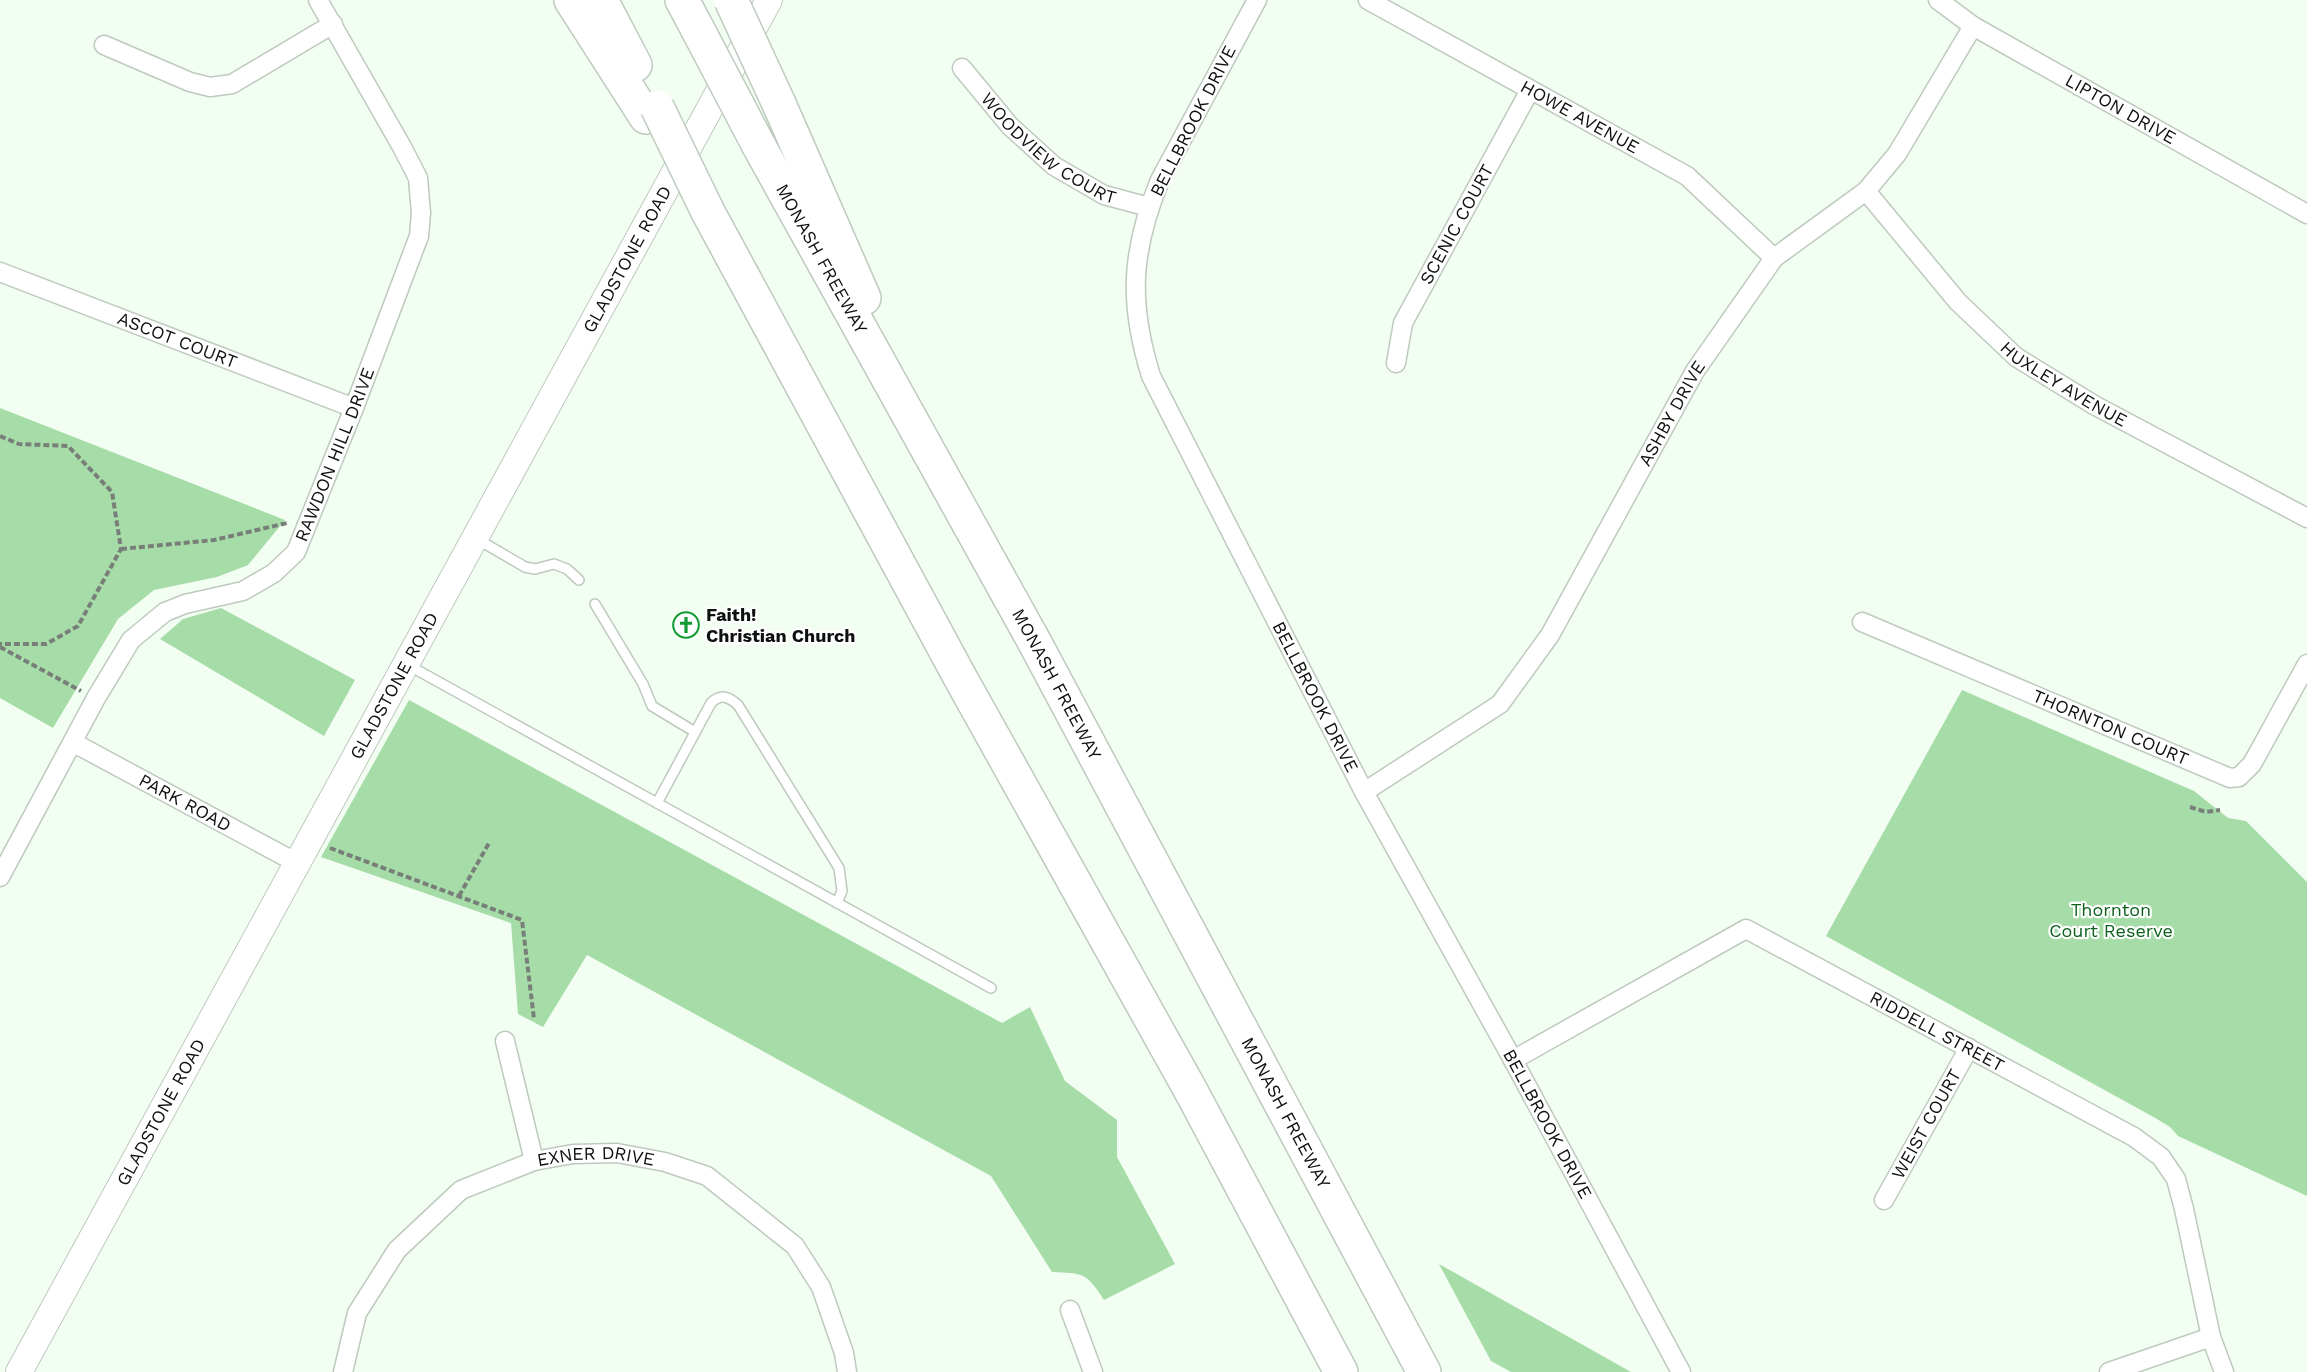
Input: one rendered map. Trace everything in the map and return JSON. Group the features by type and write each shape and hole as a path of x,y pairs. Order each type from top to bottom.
{"highway":[{"path":"571,0 651,112 716,226 955,669 1191,1091 1341,1372"},
{"path":"602,0 651,112"},
{"path":"731,0 833,223 926,447"},
{"name":"MONASH FREEWAY","path":"690,14 759,146 1035,643 1424,1372"}],"main road":[{"name":"GLADSTONE ROAD","path":"19,1372 769,0"}],"street":[{"name":"RAWDON HILL DRIVE","path":"0,877 74,743 96,698 131,640 165,612 185,604 243,591 274,573 296,552 354,408 419,236 421,213 418,178 318,0"},
{"name":"BELLBROOK DRIVE","path":"1257,0 1160,180 1149,207 1142,231 1137,265 1136,312 1142,347 1151,376 1364,792 1513,1060 1681,1372"},
{"name":"HOWE AVENUE","path":"1368,0 1687,176 1774,258"},
{"name":"LIPTON DRIVE","path":"1938,0 1973,26 2307,214"},
{"path":"104,45 190,82 210,87 232,84 333,24"},
{"name":"ASHBY DRIVE","path":"1364,792 1500,704 1550,635 1695,371 1774,258 1866,191 1897,154 1973,26"},
{"name":"WOODVIEW COURT","path":"962,68 1010,126 1054,166 1104,195 1149,207"},
{"name":"SCENIC COURT","path":"1396,363 1403,323 1530,90"},
{"name":"HUXLEY AVENUE","path":"1866,191 1958,302 2016,357 2094,405 2307,518"},
{"name":"ASCOT COURT","path":"0,272 354,408"},
{"name":"THORNTON COURT","path":"1862,622 2219,775 2230,777 2239,777 2252,764 2307,664"},
{"name":"PARK ROAD","path":"74,743 297,863"},
{"name":"RIDDELL STREET","path":"1513,1060 1746,929 2134,1137 2161,1156 2176,1179 2211,1337 2223,1372"},
{"path":"505,1041 534,1161"},
{"name":"WEIST COURT","path":"1884,1200 1969,1048"},
{"name":"EXNER DRIVE","path":"343,1372 357,1313 397,1250 461,1190 534,1161 573,1154 617,1153 665,1162 707,1176 795,1246 821,1287 844,1353 847,1372"},
{"path":"1070,1310 1093,1372"},
{"path":"2109,1372 2211,1337"}],"lane":[{"path":"475,538 525,567 535,569 543,565 554,564 567,569 579,580"},
{"path":"595,604 643,684 652,706 695,732"},
{"path":"406,664 991,988"},
{"path":"657,803 711,703 723,696 738,705 839,868 842,891 837,903"}],"path":[{"path":"0,436 19,444 68,446 112,492 121,549 78,626 46,644 0,646"},
{"path":"121,549 214,540 311,518"},
{"path":"0,646 96,698"},
{"path":"2190,807 2206,812 2220,810"},
{"path":"459,896 489,843"},
{"path":"327,846 522,920 534,1019"}],"green space":[{"path":"0,408 285,520 248,565 217,577 154,590 118,619 53,728 0,698"},
{"path":"221,608 355,680 324,736 160,639 183,619"},
{"name":"Thornton Court Reserve","path":"1962,690 2194,791 2228,818 2246,821 2307,882 2307,1196 2178,1136 2170,1127 2157,1119 1826,936"},
{"path":"409,700 1002,1023 1030,1007 1065,1081 1117,1120 1117,1157 1175,1264 1104,1300 1093,1284 1083,1276 1052,1272 991,1176 587,955 543,1027 518,1014 511,923 321,857"},
{"path":"1439,1264 1631,1372 1511,1372 1491,1361"}],"place":[{"name":"Faith! Christian Church","path":"686,625"}]}
